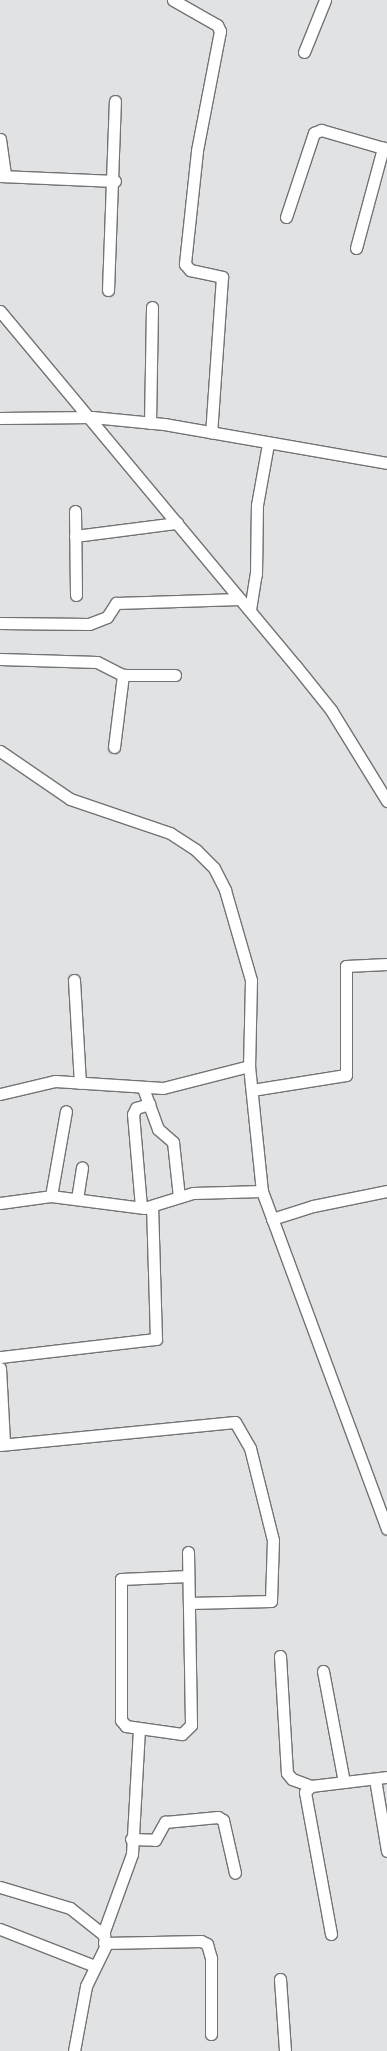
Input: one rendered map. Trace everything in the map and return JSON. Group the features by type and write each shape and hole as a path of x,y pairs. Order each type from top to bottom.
{"street":[{"path":"174,0 217,25 220,31 196,151 185,264 190,270 222,277 211,433"},
{"path":"304,52 325,0"},
{"path":"108,290 114,181 115,101"},
{"path":"286,217 314,133 322,130 385,149 356,248"},
{"path":"0,139 2,176 114,181"},
{"path":"150,423 152,307"},
{"path":"0,311 92,416 177,523 331,710 387,802"},
{"path":"0,418 92,416 150,423 387,463"},
{"path":"250,610 256,574 257,505 268,444"},
{"path":"75,511 76,595"},
{"path":"75,536 177,523"},
{"path":"0,623 89,624 107,617 116,603 240,599"},
{"path":"0,659 97,662 123,674 175,675"},
{"path":"114,747 123,674"},
{"path":"0,751 70,800 170,833 214,868 235,914 251,980 249,1066 262,1191 386,1525"},
{"path":"252,1090 346,1075 346,966 387,964"},
{"path":"74,980 80,1082"},
{"path":"0,1094 56,1081 143,1088 178,1086 208,1075 249,1066"},
{"path":"143,1088 160,1131 173,1142 180,1197"},
{"path":"0,1357 156,1338 147,1207 133,1114 136,1108 149,1104"},
{"path":"51,1196 66,1111"},
{"path":"77,1199 82,1167"},
{"path":"0,1203 51,1196 147,1207 201,1193 262,1191"},
{"path":"272,1220 313,1206 387,1192"},
{"path":"0,1368 2,1444 235,1422 250,1448 273,1540 271,1601 189,1603"},
{"path":"188,1552 192,1725 182,1734 139,1730 121,1720 121,1579 188,1576"},
{"path":"280,1656 287,1773 292,1779 311,1786 387,1778"},
{"path":"324,1671 344,1782"},
{"path":"74,2051 86,1986 96,1966 132,1854 131,1839 139,1730"},
{"path":"374,1780 387,1851"},
{"path":"311,1786 305,1792 331,1934"},
{"path":"131,1839 155,1840 165,1822 218,1817 223,1820 235,1873"},
{"path":"0,1887 70,1908 104,1939 200,1940 207,1944 211,1958 211,2034"},
{"path":"0,1929 96,1966"},
{"path":"280,1979 285,2051"}]}
